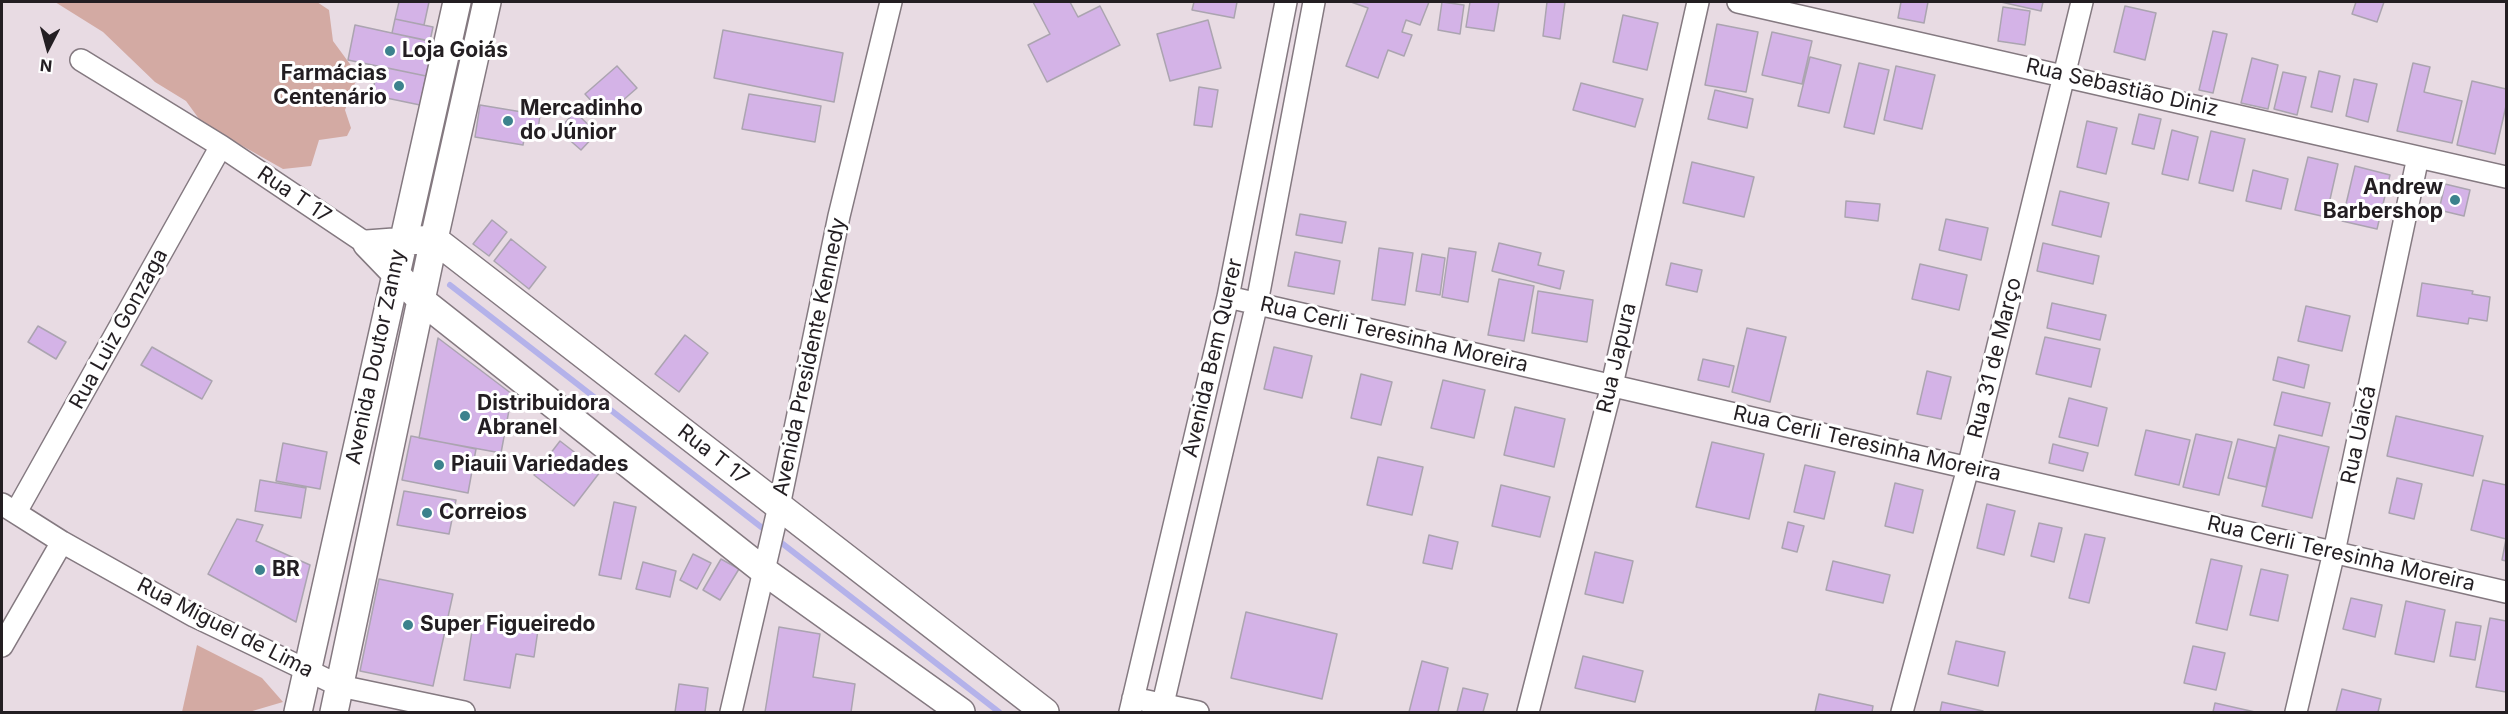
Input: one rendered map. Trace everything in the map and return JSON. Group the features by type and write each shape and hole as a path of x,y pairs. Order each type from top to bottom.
{"street":[{"name":"Avenida Doutor Zanny","path":"298,712 394,274 457,2"},
{"name":"Avenida Doutor Zanny","path":"334,712 434,238 487,2"},
{"name":"Avenida Presidente Kennedy","path":"732,712 779,506 839,216 891,2"},
{"name":"Avenida Bem Querer","path":"1132,705 1228,297 1286,2"},
{"name":"Avenida Bem Querer","path":"1162,709 1257,303 1314,2"},
{"name":"Rua Japura","path":"1528,712 1612,385 1698,2"},
{"name":"Rua Sebastião Diniz","path":"1738,2 2064,74 2506,177"},
{"name":"Rua 31 de Março","path":"1902,712 1968,468 2082,2"},
{"name":"Rua T 17","path":"81,60 221,146 367,244 421,300 764,571 961,712"},
{"name":"Rua Luiz Gonzaga","path":"9,508 221,146"},
{"name":"Rua Uaicá","path":"2296,712 2334,552 2418,157"},
{"path":"367,244 401,243 434,238"},
{"name":"Rua T 17","path":"434,238 1046,712"},
{"name":"Rua Cerli Teresinha Moreira","path":"1228,297 2506,592"},
{"name":"Rua Miguel de Lima","path":"9,508 62,543 194,616 340,686 464,712"},
{"path":"2,646 62,543"},
{"path":"1132,705 1198,712"}],"shaded area":[{"path":"55,2 317,2 329,10 333,41 358,75 345,110 351,128 347,136 319,140 311,166 283,169 202,123 186,101 155,82 103,32"},
{"path":"197,645 262,678 283,702 249,712 182,712"}],"building":[{"path":"399,2 429,2 424,25 395,19"},
{"path":"1033,2 1070,2 1078,17 1100,6 1120,45 1047,82 1028,45 1050,34"},
{"path":"1194,2 1237,2 1234,18 1192,10"},
{"path":"1351,2 1429,2 1420,25 1406,20 1402,32 1412,35 1404,56 1388,50 1378,78 1346,66 1368,8"},
{"path":"1442,2 1464,5 1460,34 1438,30"},
{"path":"1470,2 1499,2 1494,31 1466,27"},
{"path":"1547,2 1565,2 1560,39 1543,36"},
{"path":"1901,2 1928,2 1924,23 1898,18"},
{"path":"2001,2 2043,2 2041,11"},
{"path":"2356,2 2384,2 2377,22 2352,14"},
{"path":"2125,6 2156,13 2145,60 2114,52"},
{"path":"2003,7 2030,11 2025,45 1998,41"},
{"path":"1623,15 1658,23 1647,70 1613,62"},
{"path":"395,19 433,27 430,41 392,33"},
{"path":"1208,20 1221,68 1170,81 1157,34"},
{"path":"1717,24 1758,32 1746,92 1705,85"},
{"name":"Loja Goiás","path":"355,25 433,42 426,76 348,60"},
{"path":"723,30 843,53 834,102 714,78"},
{"path":"2213,31 2227,34 2213,93 2199,90"},
{"path":"1772,32 1812,41 1802,84 1762,75"},
{"path":"1810,57 1841,65 1829,113 1798,106"},
{"path":"2252,58 2278,65 2268,109 2241,103"},
{"path":"1859,63 1889,70 1874,134 1844,127"},
{"path":"2413,63 2430,67 2424,92 2462,101 2452,143 2397,131"},
{"name":"Farmácias Centenário","path":"378,66 426,76 420,105 372,95"},
{"path":"617,66 637,88 605,116 585,94"},
{"path":"1896,66 1935,75 1922,129 1884,120"},
{"path":"2319,71 2340,76 2332,112 2311,107"},
{"path":"2283,72 2306,77 2297,115 2274,109"},
{"path":"2354,79 2377,84 2368,122 2346,116"},
{"path":"2472,81 2506,89 2506,106 2495,154 2457,145"},
{"path":"1581,83 1643,99 1635,127 1573,110"},
{"path":"1199,87 1218,90 1212,127 1194,125"},
{"path":"1715,90 1753,99 1747,128 1708,119"},
{"path":"749,94 821,106 815,142 742,129"},
{"name":"Mercadinho do Júnior","path":"480,105 540,115 538,130 526,128 523,145 475,137"},
{"path":"575,112 597,133 581,150 558,130"},
{"path":"2139,114 2161,119 2154,149 2132,144"},
{"path":"2087,121 2117,128 2106,174 2077,167"},
{"path":"2172,130 2198,137 2188,180 2162,174"},
{"path":"2211,131 2245,139 2233,191 2199,183"},
{"path":"2308,157 2338,164 2326,217 2295,210"},
{"path":"1692,162 1754,177 1744,217 1683,203"},
{"path":"2355,166 2390,175 2377,229 2342,221"},
{"path":"2253,170 2288,179 2281,209 2246,201"},
{"name":"Andrew Barbershop","path":"2445,184 2470,190 2464,216 2439,210"},
{"path":"2060,191 2109,203 2101,237 2052,225"},
{"path":"1846,201 1880,204 1878,221 1845,217"},
{"path":"1300,214 1346,222 1342,243 1296,235"},
{"path":"1946,219 1988,228 1981,260 1939,250"},
{"path":"492,220 507,232 489,256 473,244"},
{"path":"511,239 546,267 529,289 494,261"},
{"path":"1499,243 1541,253 1538,265 1564,271 1560,289 1492,271"},
{"path":"2043,243 2099,256 2093,284 2037,271"},
{"path":"1379,248 1413,253 1405,305 1372,300"},
{"path":"1449,248 1476,252 1468,302 1442,297"},
{"path":"1295,252 1340,261 1334,294 1288,286"},
{"path":"1422,254 1445,258 1440,295 1416,291"},
{"path":"1671,263 1702,270 1697,292 1666,285"},
{"path":"1920,264 1967,275 1959,310 1912,299"},
{"path":"1499,279 1534,286 1524,341 1488,335"},
{"path":"2422,283 2473,291 2472,294 2490,297 2487,321 2469,318 2468,324 2417,316"},
{"path":"1538,291 1593,300 1587,342 1532,333"},
{"path":"2052,303 2106,315 2100,340 2047,328"},
{"path":"2306,306 2350,316 2342,351 2298,341"},
{"path":"38,326 66,342 56,359 28,342"},
{"path":"1747,328 1786,337 1770,402 1732,392"},
{"path":"685,335 708,353 679,392 655,374"},
{"path":"2045,337 2100,349 2091,387 2036,374"},
{"name":"Distribuidora Abranel","path":"438,338 512,394 501,453 419,438"},
{"path":"152,347 212,381 202,399 141,365"},
{"path":"1274,347 1312,356 1302,398 1264,389"},
{"path":"2278,357 2309,365 2304,388 2273,380"},
{"path":"1703,359 1734,366 1729,387 1698,380"},
{"path":"1927,371 1951,377 1941,419 1917,414"},
{"path":"1361,374 1392,382 1381,425 1351,418"},
{"path":"1443,380 1485,390 1474,438 1431,428"},
{"path":"2282,392 2330,403 2322,436 2274,425"},
{"path":"2069,398 2107,408 2098,446 2059,437"},
{"path":"1515,407 1565,419 1554,467 1504,455"},
{"path":"2396,416 2483,436 2473,476 2387,456"},
{"path":"2146,430 2190,440 2179,485 2135,475"},
{"path":"2196,434 2232,442 2219,495 2183,487"},
{"path":"2279,435 2329,447 2312,518 2262,506"},
{"name":"Piauii Variedades","path":"411,436 476,449 468,493 402,480"},
{"path":"2238,439 2275,448 2266,487 2228,478"},
{"path":"560,441 600,472 574,506 534,475"},
{"path":"1712,442 1764,454 1749,519 1696,507"},
{"path":"283,443 327,452 320,489 276,481"},
{"path":"2053,444 2088,453 2083,471 2049,463"},
{"path":"1378,457 1423,467 1412,515 1367,505"},
{"path":"1805,465 1835,472 1824,519 1794,512"},
{"path":"2397,478 2422,484 2414,519 2389,513"},
{"path":"260,480 306,488 301,518 255,511"},
{"path":"2483,480 2506,485 2506,539 2471,530"},
{"path":"1895,483 1923,490 1913,533 1885,526"},
{"path":"1501,485 1550,497 1540,537 1492,526"},
{"name":"Correios","path":"404,491 456,500 449,534 397,525"},
{"path":"614,502 636,507 621,579 599,575"},
{"path":"1987,504 2015,511 2004,555 1977,548"},
{"name":"BR","path":"237,519 263,525 256,541 310,565 296,622 208,574"},
{"path":"1788,522 1804,526 1797,552 1782,548"},
{"path":"2039,523 2062,528 2054,562 2031,556"},
{"path":"2085,534 2105,538 2089,603 2069,598"},
{"path":"1429,535 1458,542 1452,569 1423,563"},
{"path":"2506,539 2506,561 2502,560"},
{"path":"1595,552 1633,561 1623,603 1585,594"},
{"path":"693,554 711,563 697,589 680,580"},
{"path":"721,559 739,569 720,600 703,590"},
{"path":"2211,559 2242,566 2227,630 2196,623"},
{"path":"1833,561 1890,575 1883,603 1826,590"},
{"path":"643,562 676,571 670,597 636,589"},
{"path":"2261,569 2288,575 2278,621 2250,615"},
{"name":"Super Figueiredo","path":"379,579 453,594 433,686 360,671"},
{"path":"2351,598 2382,605 2375,637 2343,629"},
{"path":"2406,601 2445,610 2434,662 2395,654"},
{"path":"1246,612 1337,634 1322,699 1231,678"},
{"path":"2490,618 2506,621 2506,692 2476,687"},
{"path":"474,619 538,630 534,657 516,654 510,688 464,680"},
{"path":"2456,622 2481,626 2475,660 2450,656"},
{"path":"779,627 820,634 813,677 855,684 851,712 765,712"},
{"path":"1956,641 2005,652 1998,686 1948,674"},
{"path":"2193,646 2225,653 2216,690 2184,683"},
{"path":"1583,656 1643,671 1635,702 1575,688"},
{"path":"1422,661 1448,668 1438,712 1409,712"},
{"path":"679,684 708,688 705,712 675,712"},
{"path":"1463,688 1488,694 1483,712 1457,712"},
{"path":"2342,689 2381,699 2378,712 2336,712"},
{"path":"1819,694 1873,706 1872,712 1815,712"},
{"path":"1942,702 1983,711 1983,712 1940,712"},
{"path":"2215,703 2255,712 2213,712"}],"waterway":[{"path":"450,285 999,712"}],"place":[{"name":"Loja Goiás","path":"390,51"},
{"name":"Farmácias Centenário","path":"399,86"},
{"name":"Mercadinho do Júnior","path":"508,121"},
{"name":"Andrew Barbershop","path":"2455,200"},
{"name":"Distribuidora Abranel","path":"465,416"},
{"name":"Piauii Variedades","path":"439,465"},
{"name":"Correios","path":"427,513"},
{"name":"BR","path":"260,570"},
{"name":"Super Figueiredo","path":"408,625"}]}
